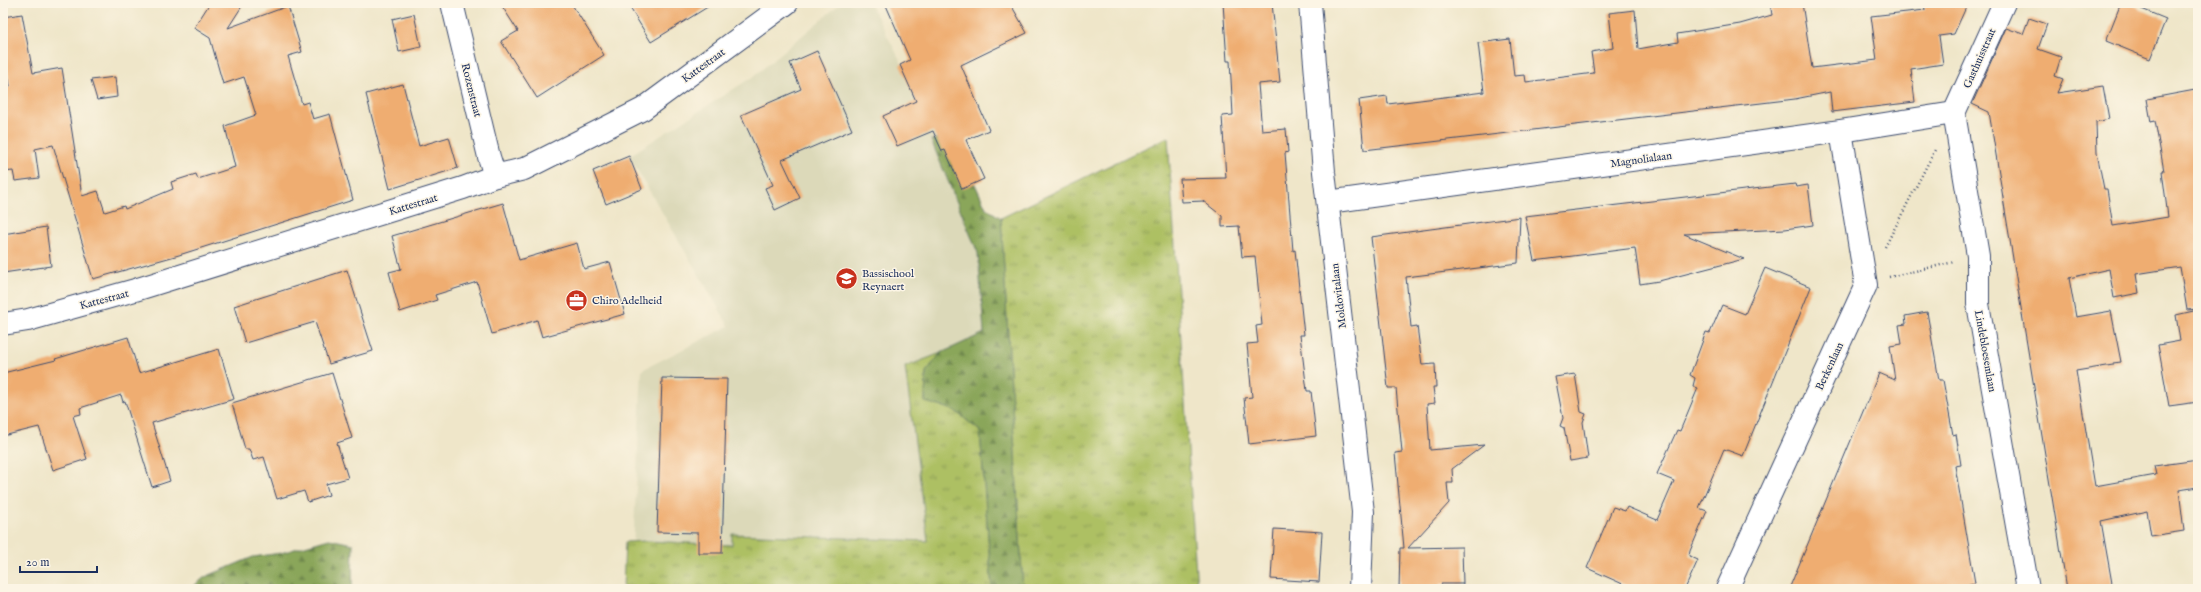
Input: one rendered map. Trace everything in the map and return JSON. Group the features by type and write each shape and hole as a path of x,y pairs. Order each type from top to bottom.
{"street":[{"name":"Rozenstraat","path":"452,3 489,157 495,176"},
{"name":"Kattestraat","path":"3,324 28,320 135,290 463,188 495,176 524,169 643,109 787,3"},
{"name":"Moldovitalaan","path":"1310,3 1328,202 1363,512 1363,568 1360,589"},
{"name":"Gasthuisstraat","path":"1954,113 2004,3"},
{"name":"Magnolialaan","path":"1328,202 1841,131 1954,113"},
{"name":"Lindebloesemlaan","path":"1954,113 1978,256 1978,304 2028,589"},
{"path":"1841,131 1866,285"},
{"name":"Berkenlaan","path":"1727,589 1866,285"}],"path":[{"path":"1884,250 1936,147"},
{"path":"1866,285 1883,279 1978,256"}],"shaded area":[{"name":"Bassischool Reynaert","path":"841,3 870,3 990,231 1011,589 631,589 642,370 729,326 629,156 754,76"}],"green space":[{"path":"953,136 986,208 1001,218 1023,589 992,589 980,431 954,410 925,402 926,372 941,353 984,333 978,253 931,140"},
{"path":"1168,137 1197,589 1023,589 1001,218"},
{"path":"941,353 926,372 925,401 954,410 980,431 992,589 623,589 625,542 646,541 732,545 732,534 928,541 905,367"},
{"path":"329,539 353,544 352,589 190,589 205,577 253,557 281,553"}],"building":[{"path":"210,3 244,3 228,28 288,6 302,52 288,56 302,104 308,102 313,119 330,114 353,200 179,255 93,279 53,145 35,149 39,178 15,181 13,171 3,172 3,87 10,86 3,44 3,17 22,14 33,73 62,68 82,196 98,191 105,212 124,206 125,209 173,189 171,182 196,174 198,179 235,167 225,126 256,115 244,77 223,84 210,38 194,28"},
{"path":"500,3 571,3 604,55 537,98 501,41 518,31"},
{"path":"627,3 714,3 651,42"},
{"path":"885,3 1010,3 1027,33 961,65 989,130 966,140 984,179 962,189 945,150 942,151 933,131 897,146 883,116 916,101 900,65 910,60"},
{"path":"1223,3 1272,3 1280,82 1258,84 1262,131 1286,129 1288,152 1285,153 1293,251 1295,250 1304,335 1300,335 1307,391 1311,391 1316,436 1249,444 1244,398 1252,397 1247,344 1258,343 1256,326 1262,325 1255,256 1242,257 1239,226 1222,227 1222,216 1203,201 1182,202 1180,179 1226,178 1222,116 1233,115 1230,61 1227,61"},
{"path":"1770,3 1802,3 1812,68 1877,60 1871,16 1925,10 1924,3 1968,3 1954,34 1939,36 1943,64 1911,69 1915,102 1832,112 1830,92 1795,99 1364,150 1359,100 1387,96 1388,104 1484,92 1478,43 1510,39 1514,76 1525,75 1526,82 1594,73 1591,52 1613,48 1609,13 1635,10 1638,49 1678,42 1677,34 1740,24 1772,15"},
{"path":"2121,3 2127,3 2166,19 2150,59 2106,41"},
{"path":"414,14 421,47 399,52 392,19"},
{"path":"2029,18 2047,24 2038,49 2061,57 2055,76 2063,79 2057,93 2103,86 2109,119 2096,122 2097,153 2104,189 2107,189 2113,226 2168,217 2162,171 2164,171 2155,121 2151,122 2147,99 2195,90 2198,109 2198,309 2187,310 2180,267 2136,274 2139,293 2114,298 2109,269 2069,278 2076,317 2111,311 2121,362 2113,363 2113,365 2076,371 2095,486 2156,475 2154,466 2198,460 2198,487 2179,490 2184,531 2151,536 2147,511 2101,521 2113,589 2067,589 1989,112 1972,104 2006,28 2023,34"},
{"path":"817,51 852,130 782,160 800,198 775,210 765,188 773,185 741,115 801,89 790,63"},
{"path":"115,77 117,97 97,100 91,80"},
{"path":"403,84 419,146 449,137 458,168 390,189 366,94"},
{"path":"629,156 642,189 606,204 593,171"},
{"path":"1795,184 1796,187 1808,185 1813,225 1785,229 1684,234 1744,259 1659,281 1640,284 1635,248 1534,261 1525,216"},
{"path":"503,203 519,260 577,243 584,269 610,262 625,314 542,337 537,320 492,334 477,282 435,295 437,300 400,312 389,272 401,269 392,236"},
{"path":"1520,217 1518,263 1406,277 1411,327 1417,326 1422,365 1435,364 1436,387 1433,387 1435,403 1427,404 1430,450 1484,445 1452,469 1453,483 1447,483 1449,503 1408,548 1462,547 1463,584 1441,584 1441,589 1399,589 1400,548 1404,548 1395,453 1402,452 1396,388 1388,388 1371,237"},
{"path":"46,227 51,266 3,273 3,234"},
{"path":"1765,268 1811,287 1743,456 1724,449 1699,508 1707,511 1690,551 1689,556 1698,560 1685,589 1634,589 1587,568 1613,507 1625,511 1627,507 1657,520 1674,481 1657,474 1677,430 1680,431 1698,388 1693,386 1695,378 1690,375 1706,332 1710,333 1722,305 1745,314"},
{"path":"347,270 373,351 329,364 315,322 245,343 234,306"},
{"path":"2198,310 2198,402 2169,406 2158,345 2180,341 2176,315"},
{"path":"1927,312 1939,380 1943,380 1953,435 1956,434 1961,465 1955,466 1975,583 1946,589 1789,589 1879,373 1895,380 1890,346 1902,344 1899,325 1906,324 1905,316"},
{"path":"128,337 139,373 219,349 234,399 152,423 170,481 152,487 125,401 123,402 121,395 80,408 81,414 73,416 87,459 53,470 39,427 3,436 3,373 56,360 55,359"},
{"path":"332,373 352,438 337,443 348,478 326,484 329,495 308,502 304,491 277,499 264,457 253,460 249,449 245,449 232,403"},
{"path":"1575,374 1581,412 1586,414 1583,422 1588,458 1570,461 1564,428 1560,426 1563,418 1555,377"},
{"path":"662,378 727,379 722,553 698,553 698,533 657,532"},
{"path":"1274,529 1322,532 1319,582 1271,579"}],"place":[{"name":"Bassischool Reynaert","path":"847,279"},
{"name":"Chiro Adelheid","path":"576,300"}]}
